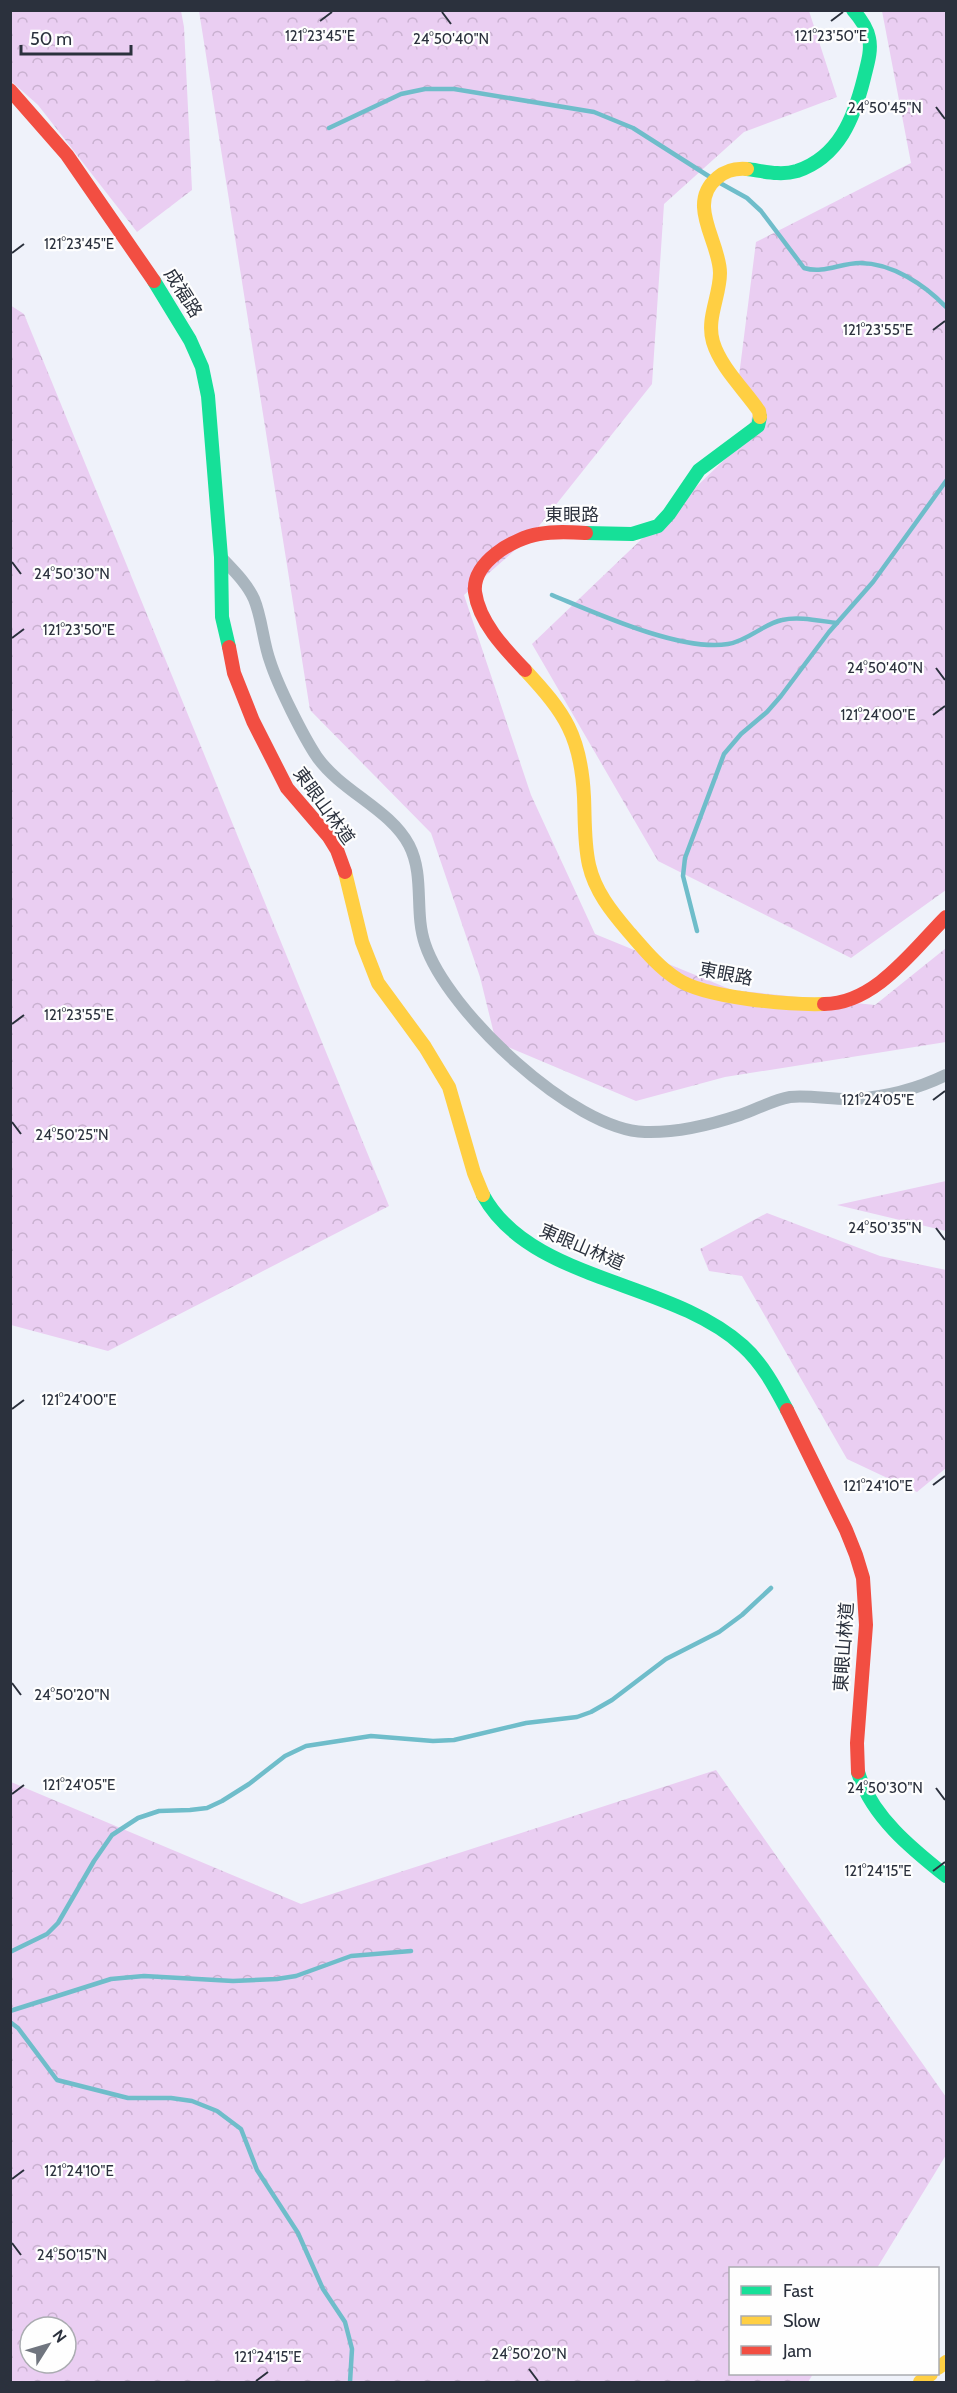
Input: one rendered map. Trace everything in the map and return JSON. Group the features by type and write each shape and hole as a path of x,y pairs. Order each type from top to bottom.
{"street":[{"name":"東眼路","path":"853,10 866,28 870,41 869,59 855,116 845,134 831,150 791,173 743,167 728,169 713,182 704,197 703,214 715,243 720,273 712,323 713,342 759,411 758,426 694,475 663,521 656,527 648,531 623,534 540,532 522,538 488,561 478,573 475,588 477,606 487,622 507,650 543,688 574,733 585,783 585,833 588,860 596,887 605,903 622,924 680,982 698,989 756,998 829,1004 842,1002 856,997 886,975 946,916"},
{"name":"成福路","path":"10,90 67,155 167,299 190,340 202,367 208,396 221,557"},
{"path":"221,557 245,584 255,601 270,664 317,757 335,777 393,824 408,842 417,862 419,916 425,944 434,966 456,997 487,1033 545,1087 578,1109 616,1127 643,1132 672,1131 703,1125 740,1115 772,1101 789,1097 854,1099 900,1092 921,1087 946,1075"},
{"name":"東眼山林道","path":"221,557 222,617 225,637 234,673 253,721 287,788 329,837 337,850 349,881 362,942 372,970 378,983 437,1066 450,1090 482,1194 498,1218 524,1242 555,1257 680,1307 714,1325 742,1344 768,1378 848,1533 861,1566 867,1603 856,1754 859,1777 871,1800 890,1824 946,1876"}],"green space":[{"path":"13,10 181,11 184,27 192,190 137,232 38,105 11,81 10,14"},
{"path":"199,11 809,11 837,97 744,132 664,204 652,384 531,536 464,595 531,795 595,934 732,990 875,1005 946,948 946,1042 725,1077 636,1101 496,1042 480,977 431,833 310,710"},
{"path":"882,11 946,11 946,890 851,958 658,861 532,644 743,442 755,409 739,376 756,242 911,163"},
{"path":"10,305 24,314 389,1206 108,1351 11,1325"},
{"path":"946,1181 946,1231 837,1205"},
{"path":"767,1213 880,1256 946,1270 946,1468 917,1492 847,1459 742,1276 709,1271 700,1249"},
{"path":"716,1770 946,2097 946,2155 878,2267 729,2267 729,2375 812,2375 808,2382 11,2382 11,1782 301,1904"}],"waterway":[{"path":"329,128 401,94 425,89 454,89 594,112 633,128 710,177"},
{"path":"720,183 747,198 761,211 804,268 818,270 853,263 884,267 918,283 946,307"},
{"path":"697,931 683,876 685,858 724,754 741,734 767,712 781,696 829,632 873,582 946,481"},
{"path":"552,595 615,621 663,637 709,645 735,642 782,620 802,619 837,623"},
{"path":"10,1952 47,1934 58,1923 112,1835 138,1818 159,1811 207,1808 249,1784 285,1756 306,1746 371,1736 433,1741 454,1740 526,1723 577,1717 591,1712 612,1700 666,1659 719,1632 742,1615 771,1588"},
{"path":"10,2011 111,1979 144,1976 233,1981 277,1979 296,1976 351,1956 411,1951"},
{"path":"10,2022 18,2028 57,2080 128,2098 171,2098 192,2101 217,2111 241,2129 257,2170 298,2233 323,2289 345,2322 352,2349 350,2382"}],"traffic: fast":[{"path":"747,169 778,173 797,171 812,165 824,156 843,134 855,107 870,53 867,30 853,10"},
{"path":"154,281 190,340 202,367 208,396 221,557 222,617 229,647"},
{"path":"586,533 632,534 658,526 699,470 758,426 760,417"},
{"path":"483,1195 505,1224 533,1246 567,1264 679,1307 713,1324 743,1346 756,1360 773,1384 787,1410"},
{"path":"858,1772 872,1803 883,1817 907,1843 946,1876"}],"traffic: slow":[{"path":"747,169 731,170 717,178 708,188 704,199 704,211 719,261 720,273 711,325 713,342 721,361 759,411 760,417"},
{"path":"525,670 551,699 575,741 582,776 587,857 595,883 610,908 645,950 663,969 690,986 727,996 769,1002 824,1004"},
{"path":"345,872 362,942 378,983 425,1047 449,1087 474,1173 483,1195"},
{"path":"939,2367 946,2362"},
{"path":"920,2382 930,2375"}],"traffic: jam":[{"path":"10,90 67,155 154,281"},
{"path":"525,670 501,644 482,614 475,592 480,571 497,553 529,536 551,532 586,533"},
{"path":"229,647 234,673 253,721 287,788 329,837 337,850 345,872"},
{"path":"824,1004 843,1002 876,985 892,973 946,917"},
{"path":"787,1410 846,1530 863,1578 866,1625 857,1743 858,1772"}]}
